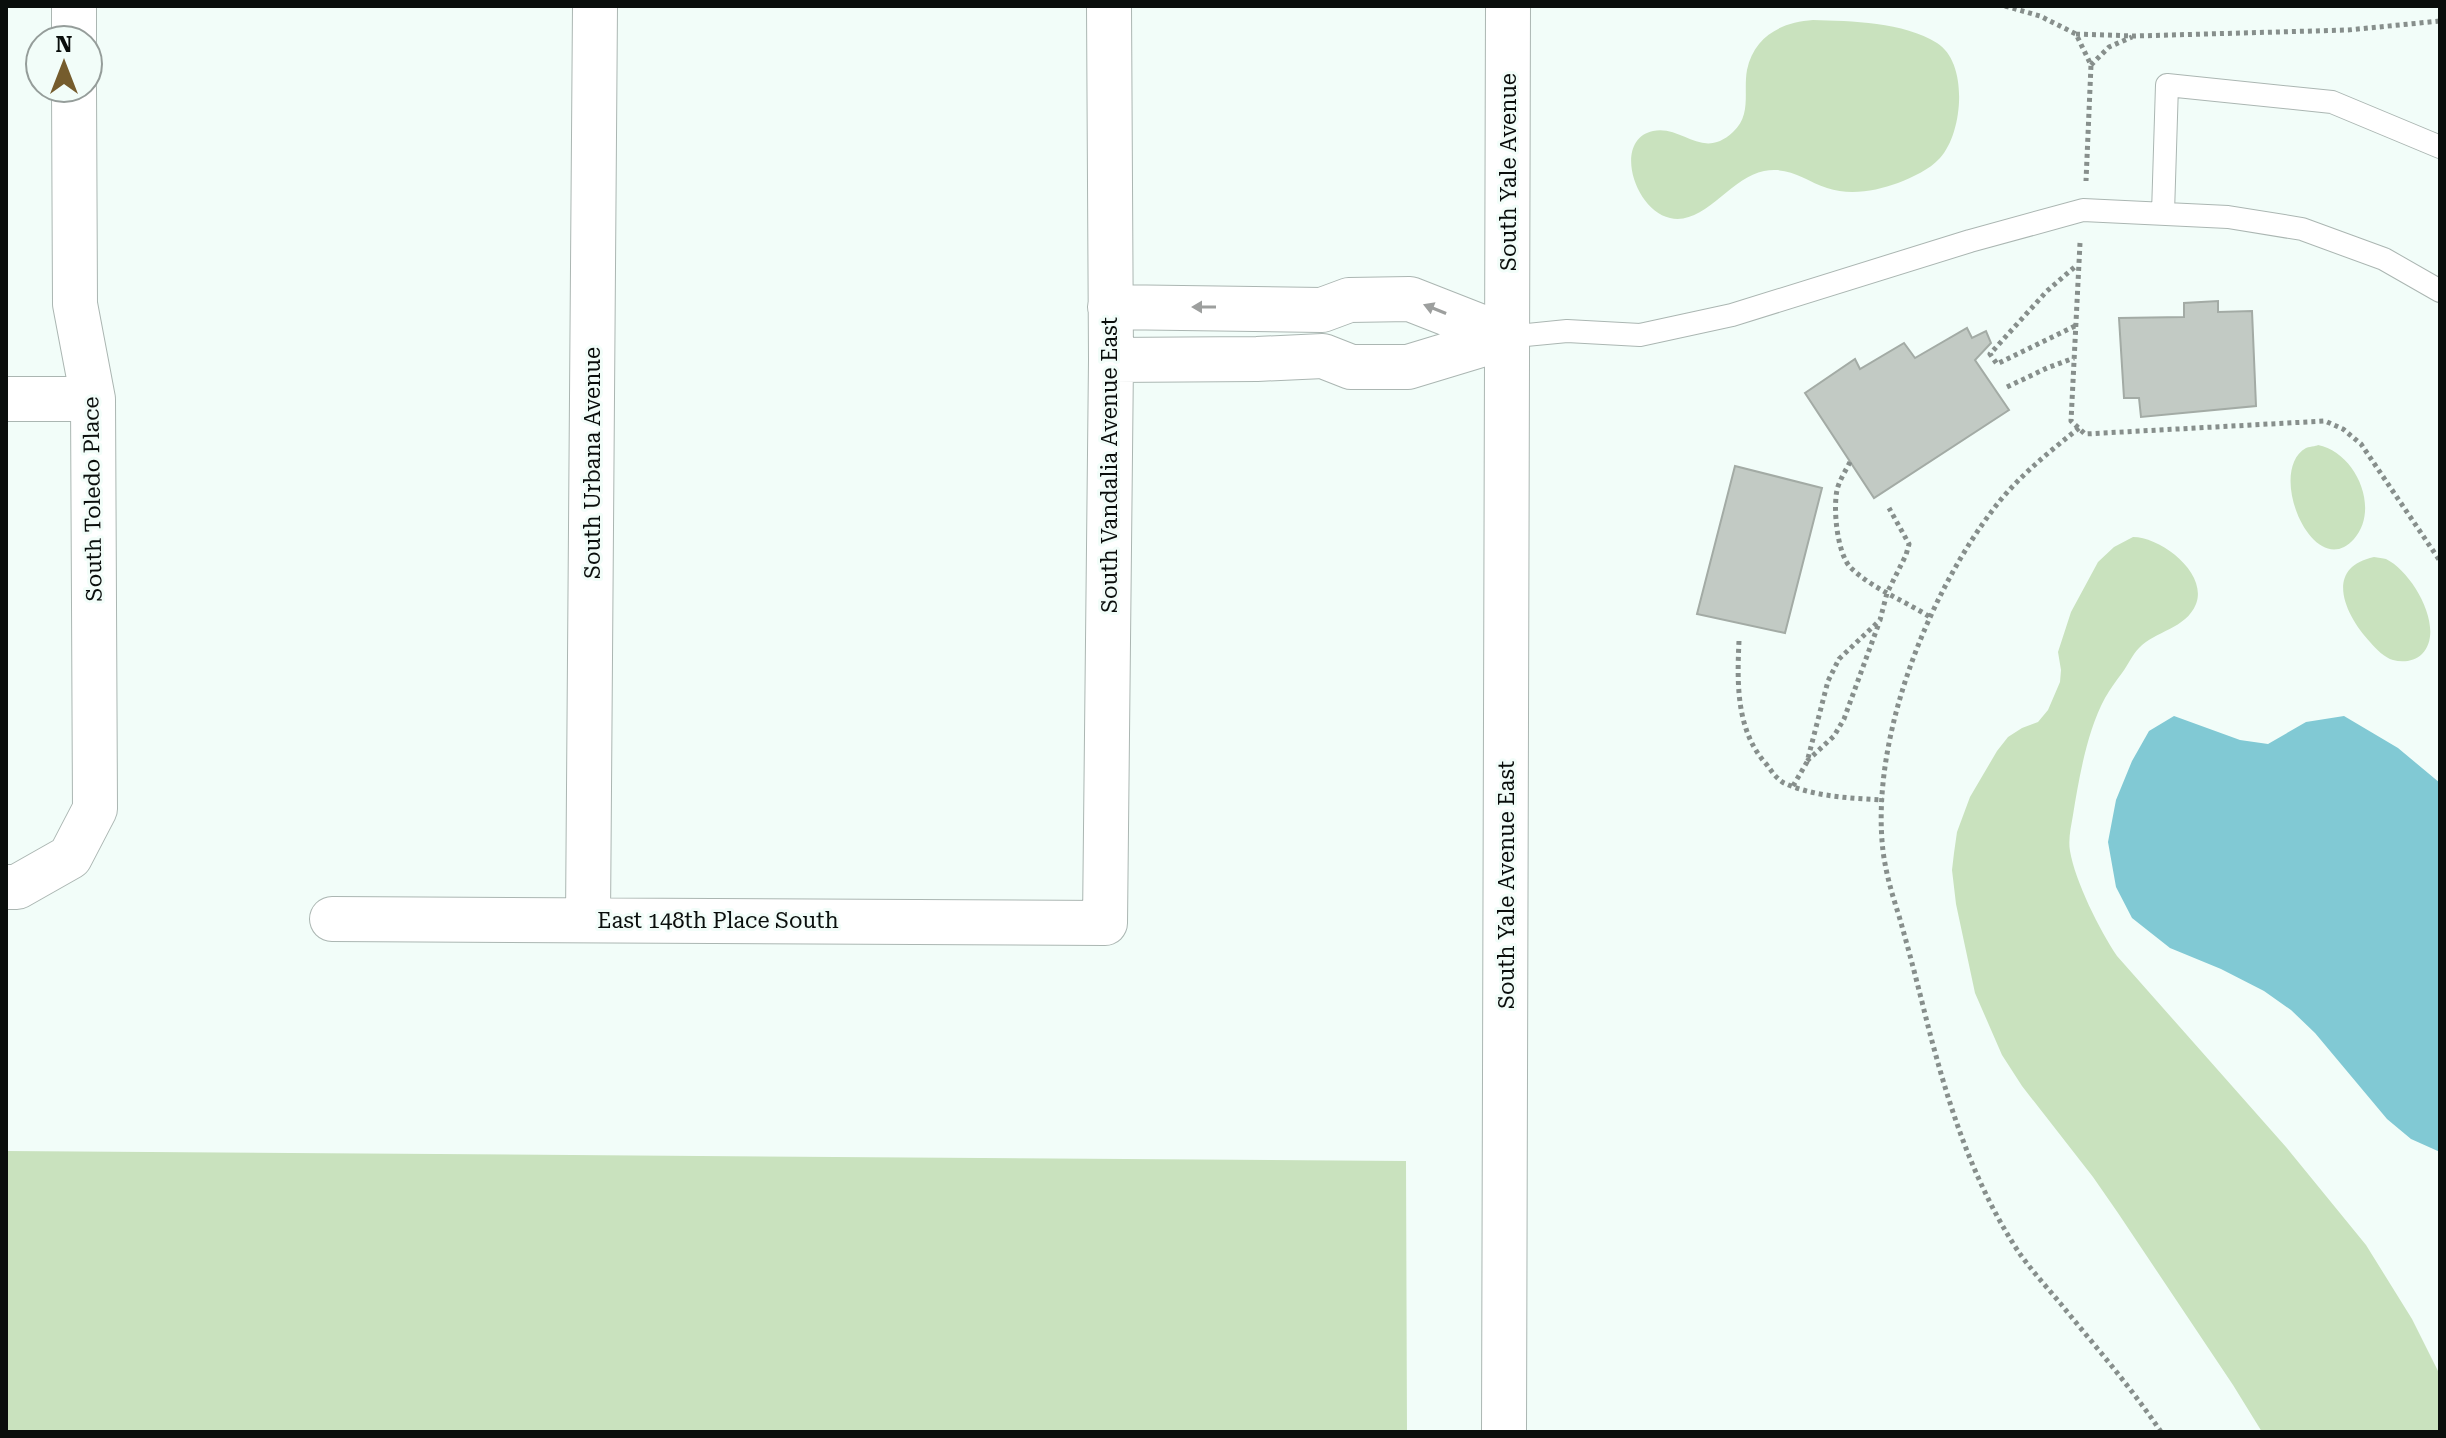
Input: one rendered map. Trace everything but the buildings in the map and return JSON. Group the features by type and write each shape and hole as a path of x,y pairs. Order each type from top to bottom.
{"street":[{"name":"South Urbana Avenue","path":"588,919 595,6"},
{"name":"South Vandalia Avenue East","path":"1105,923 1111,360 1109,6"},
{"name":"South Yale Avenue","path":"1507,337 1508,6"},
{"name":"South Toledo Place","path":"6,887 17,887 70,857 95,809 93,399 75,304 74,104"},
{"path":"1110,307 1322,310 1349,300 1410,299 1507,337"},
{"path":"1322,310 1323,356"},
{"path":"1111,360 1323,356 1351,367 1408,367 1507,337"},
{"name":"South Yale Avenue East","path":"1504,1432 1507,337"},
{"path":"6,399 93,399"},
{"name":"East 148th Place South","path":"332,919 1105,923"}],"lane":[{"path":"2163,213 2167,85 2332,102 2440,147"},
{"path":"1507,337 1567,331 1640,335 1732,315 1970,241 2083,210 2228,217 2302,229 2384,259 2440,291"}],"path":[{"path":"2005,6 2040,16 2076,34 2135,36 2348,30 2440,21"},
{"path":"2076,34 2091,65 2085,190"},
{"path":"2091,65 2109,47 2135,36"},
{"path":"2081,234 2071,421 2085,434 2325,421 2343,429 2361,444 2440,561"},
{"path":"2075,326 1997,364 1990,354 2047,291 2078,264"},
{"path":"2007,387 2074,358"},
{"path":"2079,428 2023,476 1996,506 1971,541 1930,617 1909,664 1898,705 1884,778 1883,850 1942,1082 1958,1131 1980,1180 2019,1253 2161,1432"},
{"path":"1850,462 1837,489 1836,513 1839,544 1849,566 1887,593 1930,617"},
{"path":"1793,786 1807,762 1834,736 1844,719 1887,593 1906,555 1909,544 1889,508"},
{"path":"1807,762 1824,694 1839,659 1880,620"},
{"path":"1739,641 1739,697 1746,733 1758,756 1780,781 1810,792 1883,800"}],"green space":[{"path":"1813,20 1893,27 1924,36 1947,53 1958,82 1958,116 1948,147 1940,158 1926,170 1909,178 1863,192 1836,190 1789,172 1764,171 1740,182 1694,215 1682,219 1658,213 1638,190 1633,175 1633,147 1641,137 1653,131 1664,131 1702,143 1722,140 1733,132 1743,118 1747,70 1756,48 1780,28"},
{"path":"2318,445 2343,458 2360,483 2364,497 2362,526 2354,539 2339,549 2324,547 2310,536 2293,499 2291,478 2295,460 2306,448"},
{"path":"2133,537 2156,543 2180,559 2195,580 2198,592 2196,604 2185,619 2153,637 2134,654 2109,691 2093,725 2084,755 2069,842 2077,877 2096,920 2117,956 2286,1147 2366,1245 2412,1319 2440,1375 2440,1432 2262,1432 2118,1213 2022,1086 2002,1055 1975,993 1952,870 1957,832 1970,797 1997,751 2008,737 2038,722 2048,710 2060,682 2058,652 2071,612 2098,562 2114,547"},
{"path":"2374,557 2386,559 2396,566 2416,588 2423,602 2430,631 2428,644 2422,654 2412,660 2397,661 2381,653 2361,631 2347,606 2344,582 2348,571"},
{"path":"6,1151 1406,1161 1407,1432 6,1432"}],"water":[{"path":"2174,716 2240,740 2268,744 2306,722 2344,716 2398,748 2440,783 2440,1152 2411,1139 2387,1119 2315,1033 2291,1010 2264,991 2170,948 2132,918 2116,887 2108,842 2116,800 2149,731"}]}
